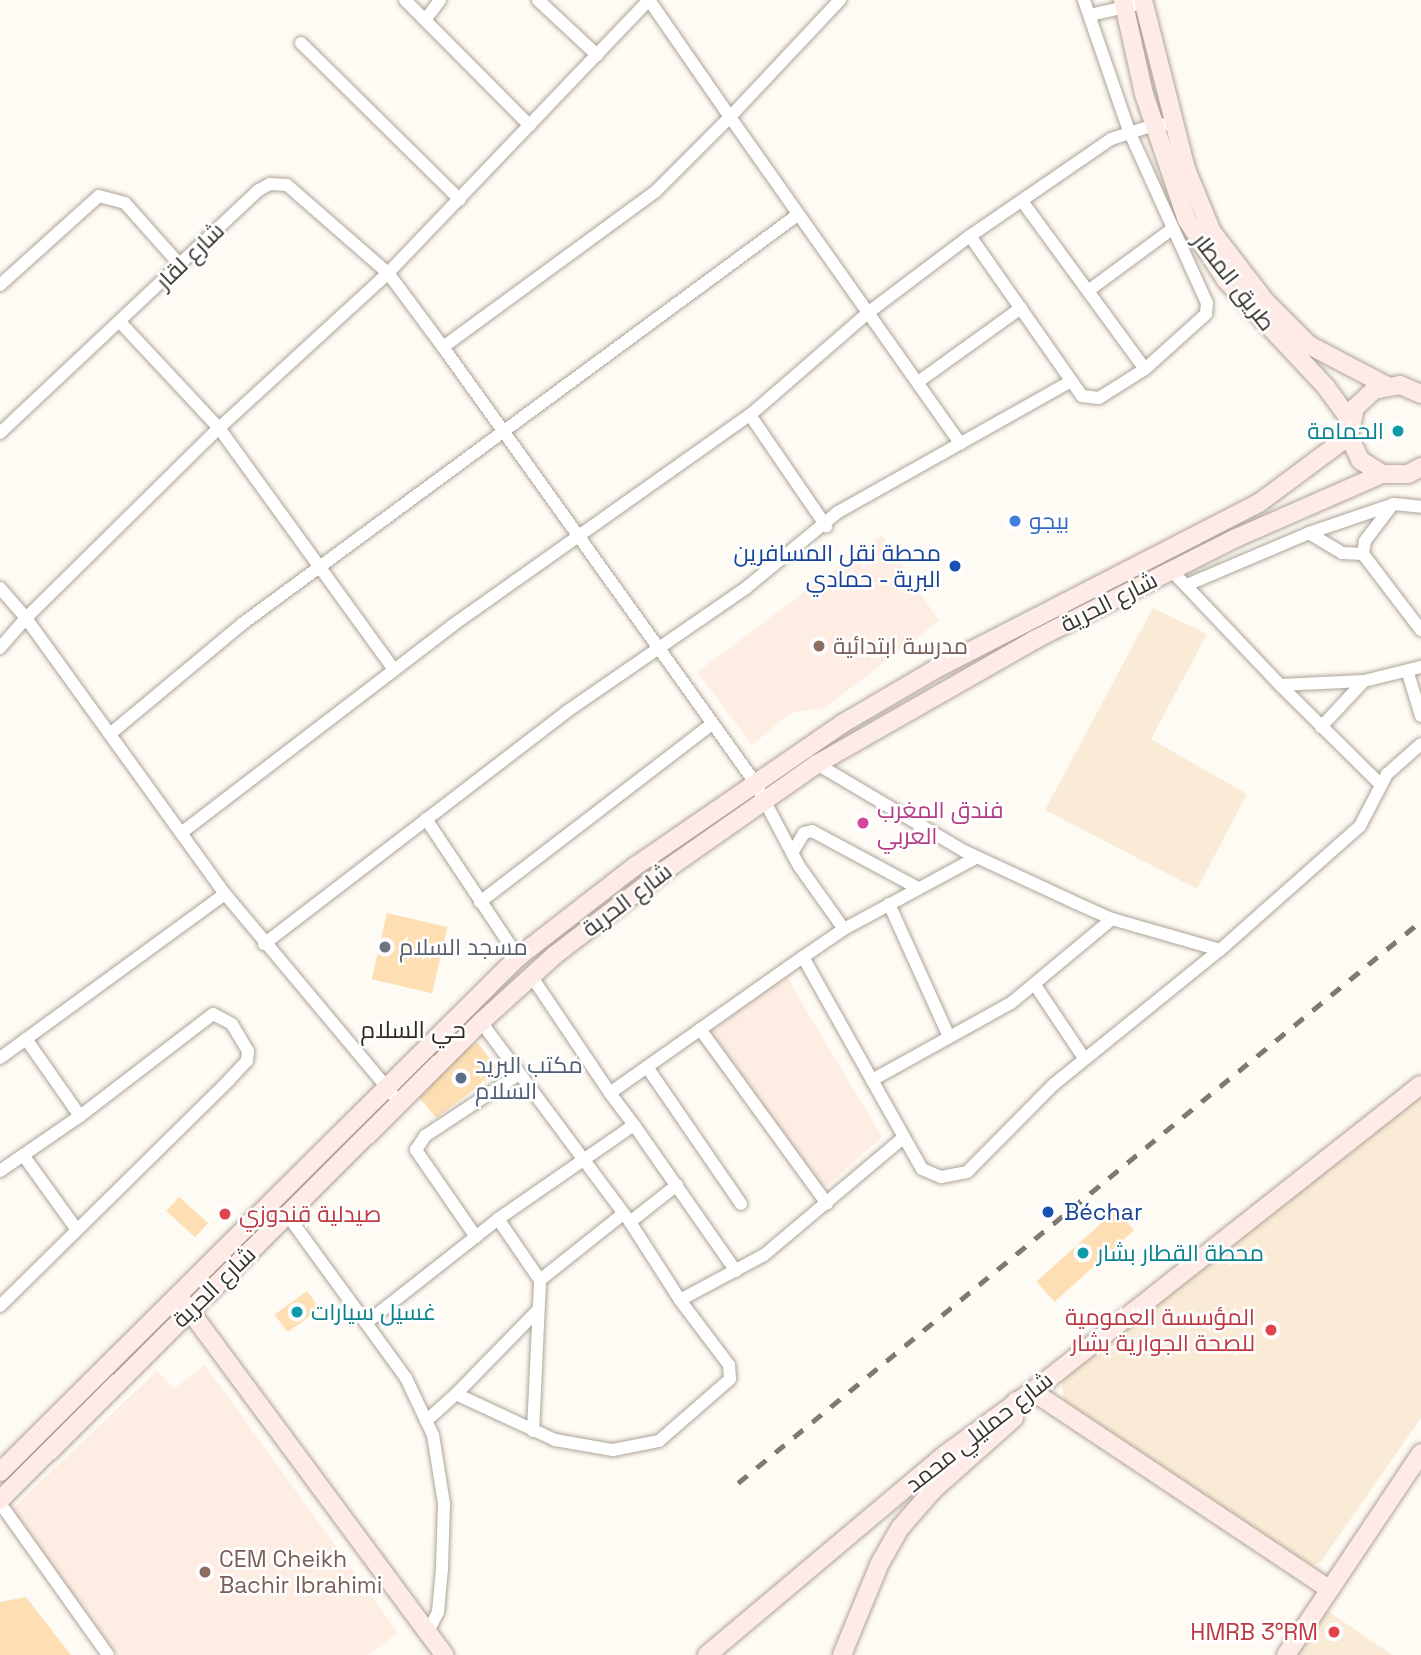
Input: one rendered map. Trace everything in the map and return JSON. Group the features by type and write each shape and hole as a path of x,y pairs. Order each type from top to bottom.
{"main road":[{"name":"طريق المطار","path":"1143,1 1174,124 1201,209 1231,261 1310,345 1340,365 1387,386 1400,385 1421,394"},
{"name":"طريق المطار","path":"1124,3 1154,125 1179,199 1202,245 1260,320 1326,387 1350,428 1360,460 1389,475"},
{"name":"شارع الحرية","path":"0,1472 386,1084 518,957 754,781 934,670 1259,503 1350,428 1363,397 1387,386"},
{"name":"شارع الحرية","path":"0,1502 189,1310 288,1216 481,1021 667,869 817,764 1034,640 1171,570 1389,475 1421,467"},
{"path":"1389,475 1421,483"},
{"name":"شارع حمليلي محمد","path":"707,1655 1016,1401 1421,1084"},
{"path":"177,1294 444,1655"},
{"path":"1032,1391 1330,1590"},
{"path":"842,1655 874,1574 901,1528 950,1473 1014,1418 1016,1401"},
{"path":"1286,1655 1421,1452"}],"street":[{"path":"405,0 530,126"},
{"path":"425,20 440,0"},
{"path":"538,0 597,55"},
{"path":"0,648 26,618 219,428 388,273 460,201 648,0 796,216 869,312 961,444"},
{"path":"443,346 645,200 730,117 840,0"},
{"path":"970,236 1082,396 1098,398 1145,369 1201,321 1208,308 1129,131 1084,0"},
{"path":"1090,15 1124,3 1143,1"},
{"path":"301,43 460,201"},
{"path":"181,833 394,670 750,415 869,312 970,236 1111,139 1154,125 1174,124"},
{"name":"شارع لقار","path":"0,433 259,190 278,183 296,189 388,273 443,346 655,649 754,781 792,853 844,929"},
{"path":"0,285 99,196 117,197 125,203 180,265"},
{"path":"1022,201 1145,369"},
{"path":"110,734 242,624 506,433 796,216"},
{"path":"1088,291 1172,229"},
{"path":"918,382 1021,308"},
{"path":"120,322 219,428 394,670"},
{"path":"264,944 426,819 865,495 1070,382"},
{"path":"750,415 826,526"},
{"path":"1189,584 1309,533 1394,504 1421,507"},
{"path":"1394,504 1365,541 1363,554 1421,630"},
{"path":"1309,533 1342,553 1363,554"},
{"path":"1171,570 1189,584 1280,685 1381,785"},
{"path":"0,588 26,618 225,894 264,944 399,1102"},
{"path":"1280,685 1364,681 1408,673 1421,667"},
{"path":"1408,673 1421,716"},
{"path":"1321,727 1364,681"},
{"path":"481,902 711,726"},
{"path":"803,957 922,1169 932,1174 954,1177 967,1172 1084,1058 1178,988 1360,826 1387,774 1421,744"},
{"path":"817,764 977,857 1112,919 1220,950"},
{"path":"426,819 518,957"},
{"path":"792,853 804,833 812,831 918,888"},
{"path":"610,1093 844,929 977,857"},
{"path":"0,1058 225,894"},
{"path":"889,904 949,1037"},
{"path":"872,1080 1035,985 1112,919"},
{"path":"532,977 736,1271"},
{"path":"1035,985 1084,1058"},
{"path":"0,1171 80,1116 213,1014 232,1024 248,1051 238,1071 0,1306"},
{"path":"457,1394 555,1440 613,1450 659,1441 695,1413 732,1374 626,1218 481,1021"},
{"path":"700,1029 827,1204"},
{"path":"26,1039 80,1116"},
{"path":"647,1067 741,1204"},
{"path":"476,1237 416,1150 425,1136 519,1074"},
{"path":"366,1324 498,1219 634,1125"},
{"path":"680,1300 736,1271 827,1204 903,1138"},
{"path":"23,1155 77,1230"},
{"path":"540,1280 677,1185"},
{"path":"288,1216 406,1378 433,1435 443,1504 438,1612 427,1634"},
{"path":"498,1219 540,1280 533,1431"},
{"path":"426,1421 457,1394 538,1310"},
{"path":"0,1502 108,1655"}],"shaded area":[{"name":"مدرسة ابتدائية","path":"882,535 939,621 824,708 791,713 752,745 697,672"},
{"path":"1153,608 1207,634 1151,739 1247,794 1197,889 1045,810"},
{"path":"783,971 882,1137 816,1196 693,1034"},
{"name":"المؤسسة العمومية للصحة الجوارية بشار","path":"1421,1091 1421,1418 1320,1563 1310,1565 1064,1403 1062,1380 1119,1335 1124,1325"},
{"name":"CEM Cheikh Bachir Ibrahimi","path":"205,1365 398,1633 368,1655 117,1655 11,1510 157,1371 174,1389"},
{"name":"HMRB 3°RM","path":"1325,1609 1392,1655 1294,1655"}],"building":[{"path":"387,913 447,927 432,993 372,979"},
{"name":"مكتب البريد السلام","path":"478,1043 499,1071 436,1118 419,1097 427,1091 424,1085 462,1051"},
{"path":"179,1197 208,1223 195,1237 166,1211"},
{"name":"محطة القطار بشار","path":"1116,1210 1134,1230 1055,1302 1036,1282"},
{"name":"غسيل سيارات","path":"307,1291 320,1309 288,1332 275,1315"},
{"path":"26,1597 71,1655 0,1655 0,1602"}],"railway":[{"path":"738,1483 1421,921"}],"place":[{"name":"الحمامة","path":"1398,431"},
{"name":"بيجو","path":"1015,521"},
{"name":"محطة نقل المسافرين البرية - حمادي","path":"955,566"},
{"name":"مدرسة ابتدائية","path":"819,646"},
{"name":"فندق المغرب العربي","path":"863,823"},
{"name":"مسجد السلام","path":"385,947"},
{"name":"مكتب البريد السلام","path":"461,1078"},
{"name":"Béchar","path":"1048,1212"},
{"name":"صيدلية قندوزي","path":"225,1214"},
{"name":"محطة القطار بشار","path":"1083,1253"},
{"name":"غسيل سيارات","path":"297,1312"},
{"name":"المؤسسة العمومية للصحة الجوارية بشار","path":"1271,1330"},
{"name":"CEM Cheikh Bachir Ibrahimi","path":"205,1572"},
{"name":"HMRB 3°RM","path":"1334,1632"}],"district":[{"name":"حي السلام","path":"413,1030"}]}
